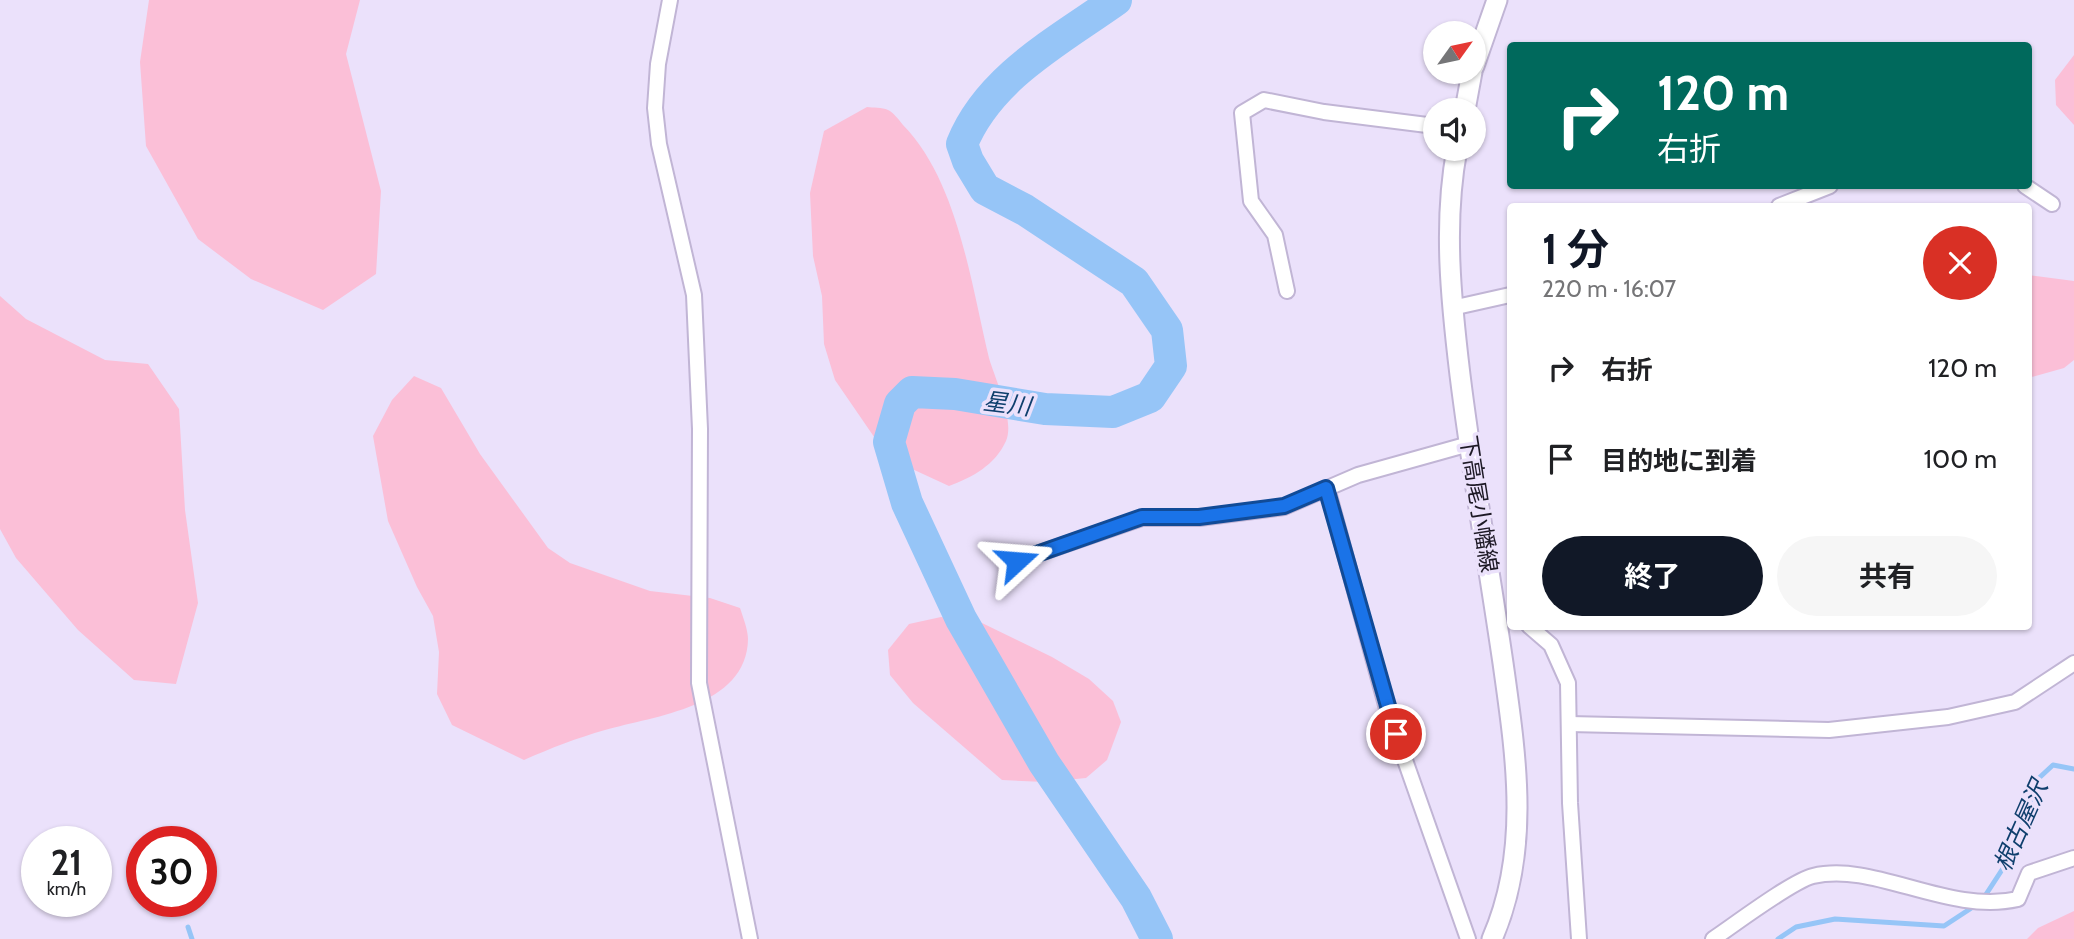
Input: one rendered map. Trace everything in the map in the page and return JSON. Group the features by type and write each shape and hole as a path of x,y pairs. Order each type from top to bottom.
{"main road":[{"path":"1486,32 1497,0"},
{"name":"下高尾小幡線","path":"1455,161 1451,179 1452,308 1469,444 1510,712 1518,820 1517,852 1509,889 1492,939"}],"street":[{"path":"670,0 658,64 655,108 659,144 694,295 700,429 699,683 751,939"},
{"path":"1287,290 1275,235 1251,201 1242,113 1264,100 1324,112 1423,124"},
{"path":"1787,203 1822,189"},
{"path":"2030,189 2052,204"},
{"path":"1452,308 1507,296"},
{"path":"1017,561 1142,517 1199,517 1284,506 1358,475 1469,444"},
{"path":"1326,488 1387,709 1468,939"},
{"path":"1494,602 1507,611"},
{"path":"1534,630 1551,645 1568,683 1576,938"},
{"path":"1569,724 1829,730 1948,717 2015,702 2074,663"},
{"path":"1713,939 1811,876 1842,872 1940,896 1995,904 2018,899 2029,873 2074,858"}],"shaded area":[{"path":"149,0 360,0 346,54 381,191 376,274 323,310 251,279 198,239 146,146 140,62"},
{"path":"2074,55 2074,125 2056,105 2055,80"},
{"path":"867,107 886,109 894,114 922,148 937,175 960,235 989,358 1006,411 1008,432 996,457 975,474 949,486 910,468 881,447 835,380 824,344 822,296 813,256 810,193 824,131"},
{"path":"2032,276 2074,281 2074,360 2064,368 2032,377"},
{"path":"0,296 26,319 105,360 148,364 179,409 185,510 198,603 176,684 134,680 78,630 16,558 0,529"},
{"path":"414,376 441,388 480,454 548,548 570,563 650,591 710,598 740,608 748,639 744,662 732,680 715,694 694,705 584,736 524,760 452,725 437,694 439,652 433,616 388,521 373,436 392,400"},
{"path":"941,617 982,623 1052,657 1089,679 1113,701 1121,722 1107,760 1086,778 1045,782 1002,780 913,703 890,675 888,650 909,624"},
{"path":"2074,911 2074,939 2027,939 2038,928"}],"waterway":[{"name":"星川","path":"1116,0 1050,45 1008,80 974,120 962,144 968,161 985,189 1025,210 1134,282 1167,330 1171,366 1150,397 1113,412 1045,409 955,394 912,392 900,404 889,442 907,503 961,619 1044,763 1136,898 1157,939"},
{"name":"根古屋沢","path":"1983,899 2011,856 2039,778 2053,765 2074,769"},
{"name":"根古屋沢","path":"1778,939 1796,927 1835,919 1944,926 1976,905"},
{"path":"188,927 192,939"}],"route":[{"path":"1017,561 1142,517 1199,517 1284,506 1326,488 1396,734"}]}
